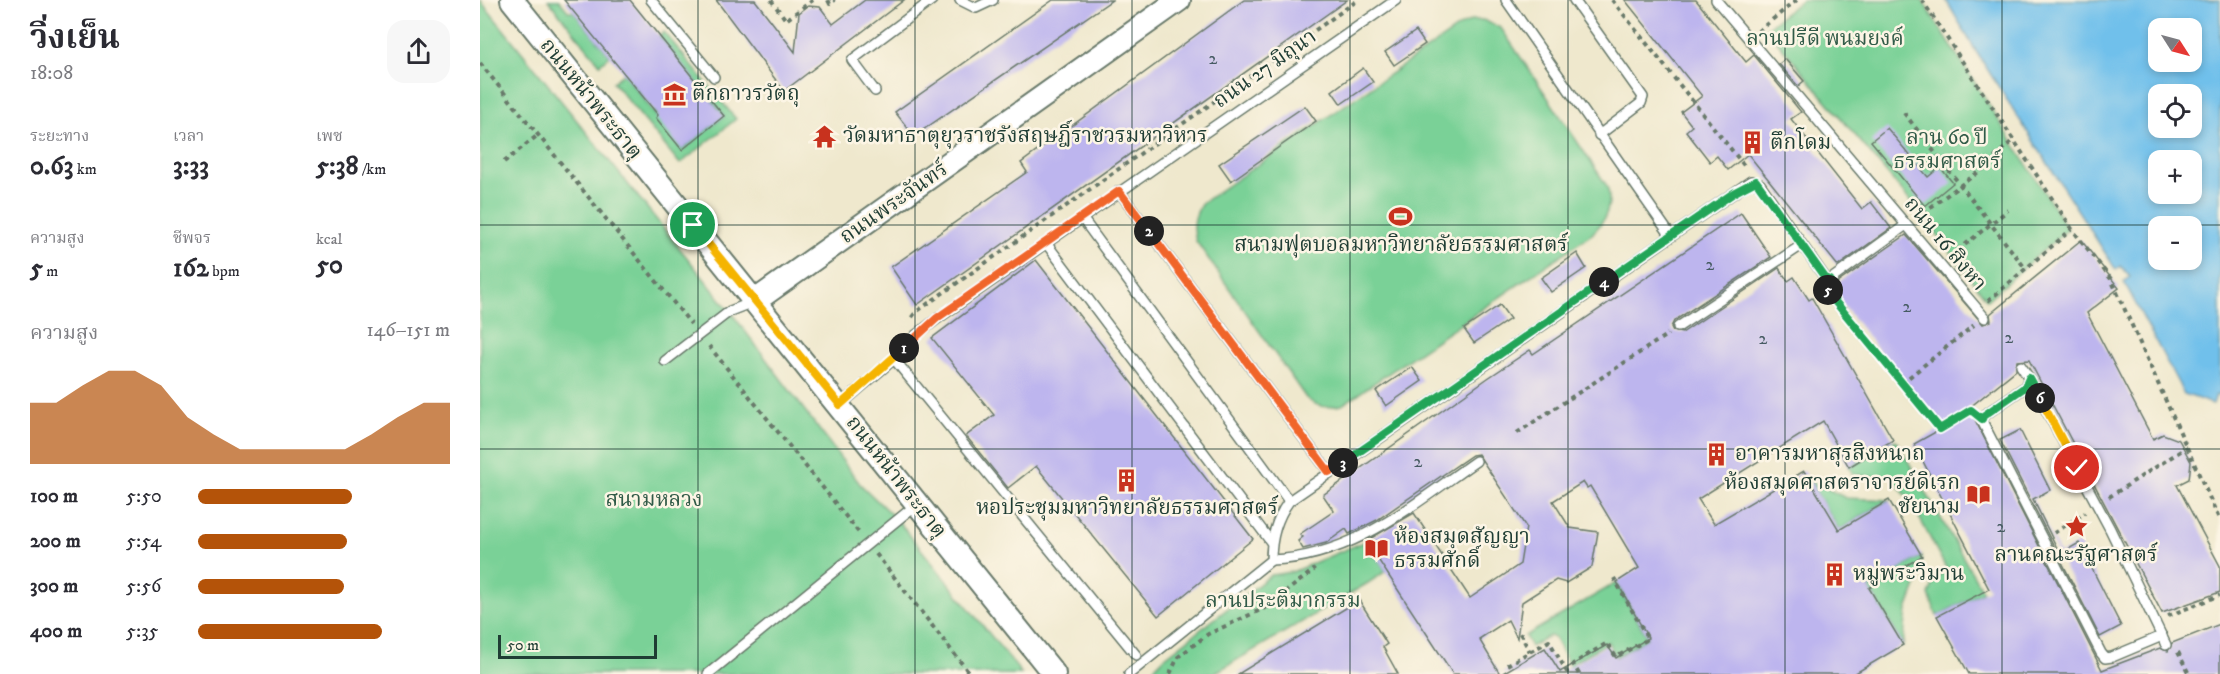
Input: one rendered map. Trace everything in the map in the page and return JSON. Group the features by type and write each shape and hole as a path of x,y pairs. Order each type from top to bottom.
{"street":[{"name":"ถนนหน้าพระธาตุ","path":"512,0 840,405 1054,674"},
{"name":"ถนนพระจันทร์","path":"755,301 1179,0"}],"lane":[{"path":"651,0 714,77"},
{"path":"875,91 852,60 932,0"},
{"path":"960,0 976,8 993,0"},
{"name":"ถนน 27 มิถุนา","path":"840,405 894,359 930,324 1396,0"},
{"path":"1506,0 1671,236"},
{"path":"1574,0 1643,97 1641,103 1599,135"},
{"name":"ถนน 16 สิงหา","path":"1716,0 1984,318"},
{"path":"1271,560 1271,542 1282,511 1289,501 1744,186 1756,181 1826,279 1830,280 1906,225"},
{"path":"1119,191 1329,472"},
{"path":"1082,218 1289,501"},
{"path":"1046,243 1271,542"},
{"path":"1678,327 1802,245"},
{"path":"665,361 730,311 755,301"},
{"path":"894,359 1136,655"},
{"path":"2020,366 2029,378 2168,643 2106,658 2043,540 1982,419 1983,416 2025,387 2029,378"},
{"path":"1129,674 1271,560 1311,557 1377,530 1476,461"},
{"path":"708,674 869,546 917,504"}],"path":[{"path":"771,0 786,20 813,0"},
{"path":"828,0 830,4 835,0"},
{"path":"910,321 916,312 962,279 1358,0"},
{"path":"1612,0 1756,181"},
{"path":"1748,39 1797,0"},
{"path":"1922,0 2072,229 2111,279 2220,521"},
{"path":"480,64 970,674"},
{"path":"1904,113 2026,269"},
{"path":"504,162 538,135"},
{"path":"1906,225 1984,168 2013,140"},
{"path":"1952,256 2008,210"},
{"path":"1987,303 2072,229"},
{"path":"1830,280 1828,293 1940,429 1971,410 1982,419"},
{"path":"1902,383 1984,318"},
{"path":"1518,433 1528,423 1678,327"},
{"path":"2102,502 2187,447"},
{"path":"2043,540 2093,507"},
{"path":"1579,674 1573,664 1607,643 1616,657 1648,639 1614,578"},
{"path":"2162,618 2220,596"},
{"path":"1520,633 1530,652"},
{"path":"1507,665 1549,641 1567,672 1564,674"},
{"path":"2168,643 2189,674"}],"green space":[{"name":"สนามหลวง","path":"480,0 730,311 860,484 899,522 1022,674 480,674"},
{"path":"548,0 559,0 568,11 574,12 610,56 600,64"},
{"path":"1802,0 1922,0 2068,229 1987,300 1925,219 1766,28"},
{"name":"สนามฟุตบอลมหาวิทยาลัยธรรมศาสตร์","path":"1472,20 1483,20 1501,28 1607,186 1609,206 1607,212 1592,234 1342,405 1327,407 1314,404 1306,398 1196,241 1194,221 1197,212 1202,203"},
{"path":"664,32 736,119 680,164 613,82 624,73 682,150 724,116 659,36"},
{"path":"1896,440 1983,592 1937,616 1929,595 1935,579 1947,570 1911,502 1891,476 1870,477 1853,474 1849,467"},
{"path":"1809,480 1846,498 1889,500 1839,530"},
{"name":"ลานประติมากรรม","path":"1366,541 1386,571 1368,583 1213,674 1148,674 1164,658 1271,575 1292,572"},
{"path":"1922,556 1921,573 1907,610 1903,645 1869,588"},
{"path":"1616,583 1648,638 1616,657 1608,642 1572,663 1578,674 1574,674 1554,637 1549,636 1531,647 1525,636"}],"water":[{"path":"1946,0 2220,0 2220,396 2216,395 2213,404 2184,394 2124,282 2130,277 2121,266 2116,270 1977,53"}],"building":[{"name":"ตึกถาวรวัตถุ","path":"564,0 630,0 724,116 682,150 656,118 658,115"},
{"path":"716,0 755,0 795,52 799,13 808,6 820,7 833,24 865,0 904,0 784,91"},
{"path":"1053,0 1112,0 914,136 895,112"},
{"path":"1244,0 1347,0 917,305 891,267 1027,172 1021,163"},
{"name":"ตึกโดม","path":"1625,0 1696,0 1746,62 1754,55 1801,112 1791,119 1862,209 1871,202 1891,228 1838,266 1748,154 1728,170 1717,156 1710,162 1686,131 1692,126 1681,112 1702,96"},
{"path":"1416,31 1425,44 1394,65 1385,52"},
{"path":"1785,59 1804,81 1798,86 1779,64"},
{"path":"1363,68 1373,82 1341,104 1332,91"},
{"path":"1305,106 1316,121 1231,181 1219,164"},
{"path":"1887,128 1928,177 1940,167 1953,183 1925,206 1871,141"},
{"path":"1741,213 1771,257 1674,321 1671,327 1673,331 1682,333 1779,268 1788,281 1794,277 1809,300 1812,298 1893,440 1849,467 1823,421 1698,499 1714,524 1804,471 1839,530 1889,500 1922,556 1869,588 1903,645 1854,674 1501,674 1545,648 1560,672 1607,645 1616,658 1648,638 1617,582 1639,568 1590,486 1587,488 1583,482 1553,501 1570,528 1598,532 1592,567 1566,583 1556,580 1522,602 1517,638 1508,620 1479,639 1500,674 1453,674 1366,541 1414,513 1470,598 1520,564 1526,527 1478,454 1472,455 1377,520 1349,534 1346,529 1326,543 1303,549 1298,541 1303,537 1300,534 1334,511 1323,495 1488,378 1530,350 1533,354"},
{"path":"1906,235 1983,324 1991,321 1990,314 2081,240 2119,288 2087,313 2153,439 2163,434 2179,440 2191,462 2189,479 2177,485 2220,566 2220,592 2162,613 2029,360 2017,361 2016,370 1969,408 2102,670 2160,648 2168,651 2172,643 2220,624 2220,674 1969,674 1937,616 1989,589 1914,444 1941,429 1828,286 1834,285"},
{"path":"1577,253 1586,268 1551,292 1541,278"},
{"name":"หอประชุมมหาวิทยาลัยธรรมศาสตร์","path":"1036,260 1253,539 1158,616 1036,466 1008,488 966,436 994,415 932,338"},
{"path":"1500,305 1510,319 1474,343 1464,329"},
{"path":"1412,367 1422,381 1386,406 1376,391"},
{"path":"2020,430 2050,490 2033,499 2060,554 2079,543 2121,626 2100,637 2000,440"},
{"path":"1359,600 1387,644 1383,647 1398,674 1238,674"}],"place":[{"name":"ตึกถาวรวัตถุ","path":"674,94"},
{"name":"วัดมหาธาตุยุวราชรังสฤษฎิ์ราชวรมหาวิหาร","path":"825,136"},
{"name":"ตึกโดม","path":"1752,143"},
{"name":"สนามฟุตบอลมหาวิทยาลัยธรรมศาสตร์","path":"1401,217"},
{"name":"อาคารมหาสุรสิงหนาถ","path":"1717,454"},
{"name":"หอประชุมมหาวิทยาลัยธรรมศาสตร์","path":"1127,480"},
{"name":"ห้องสมุดศาสตราจารย์ดิเรก ชัยนาม","path":"1978,495"},
{"name":"ลานคณะรัฐศาสตร์","path":"2076,527"},
{"name":"ห้องสมุดสัญญา ธรรมศักดิ์","path":"1376,549"},
{"name":"หมู่พระวิมาน","path":"1835,574"}],"route":[{"path":"693,225 840,405 894,359 916,335 937,318 1119,191 1329,472 1646,252 1735,192 1756,181 1826,279 1830,280 1828,293 1940,429 1971,410 1982,419 1983,416 2025,387 2029,378 2077,468"}],"park label":[{"name":"ลานปรีดี พนมยงค์","path":"1825,39"},
{"name":"ลาน 60 ปี ธรรมศาสตร์","path":"1947,150"}]}
